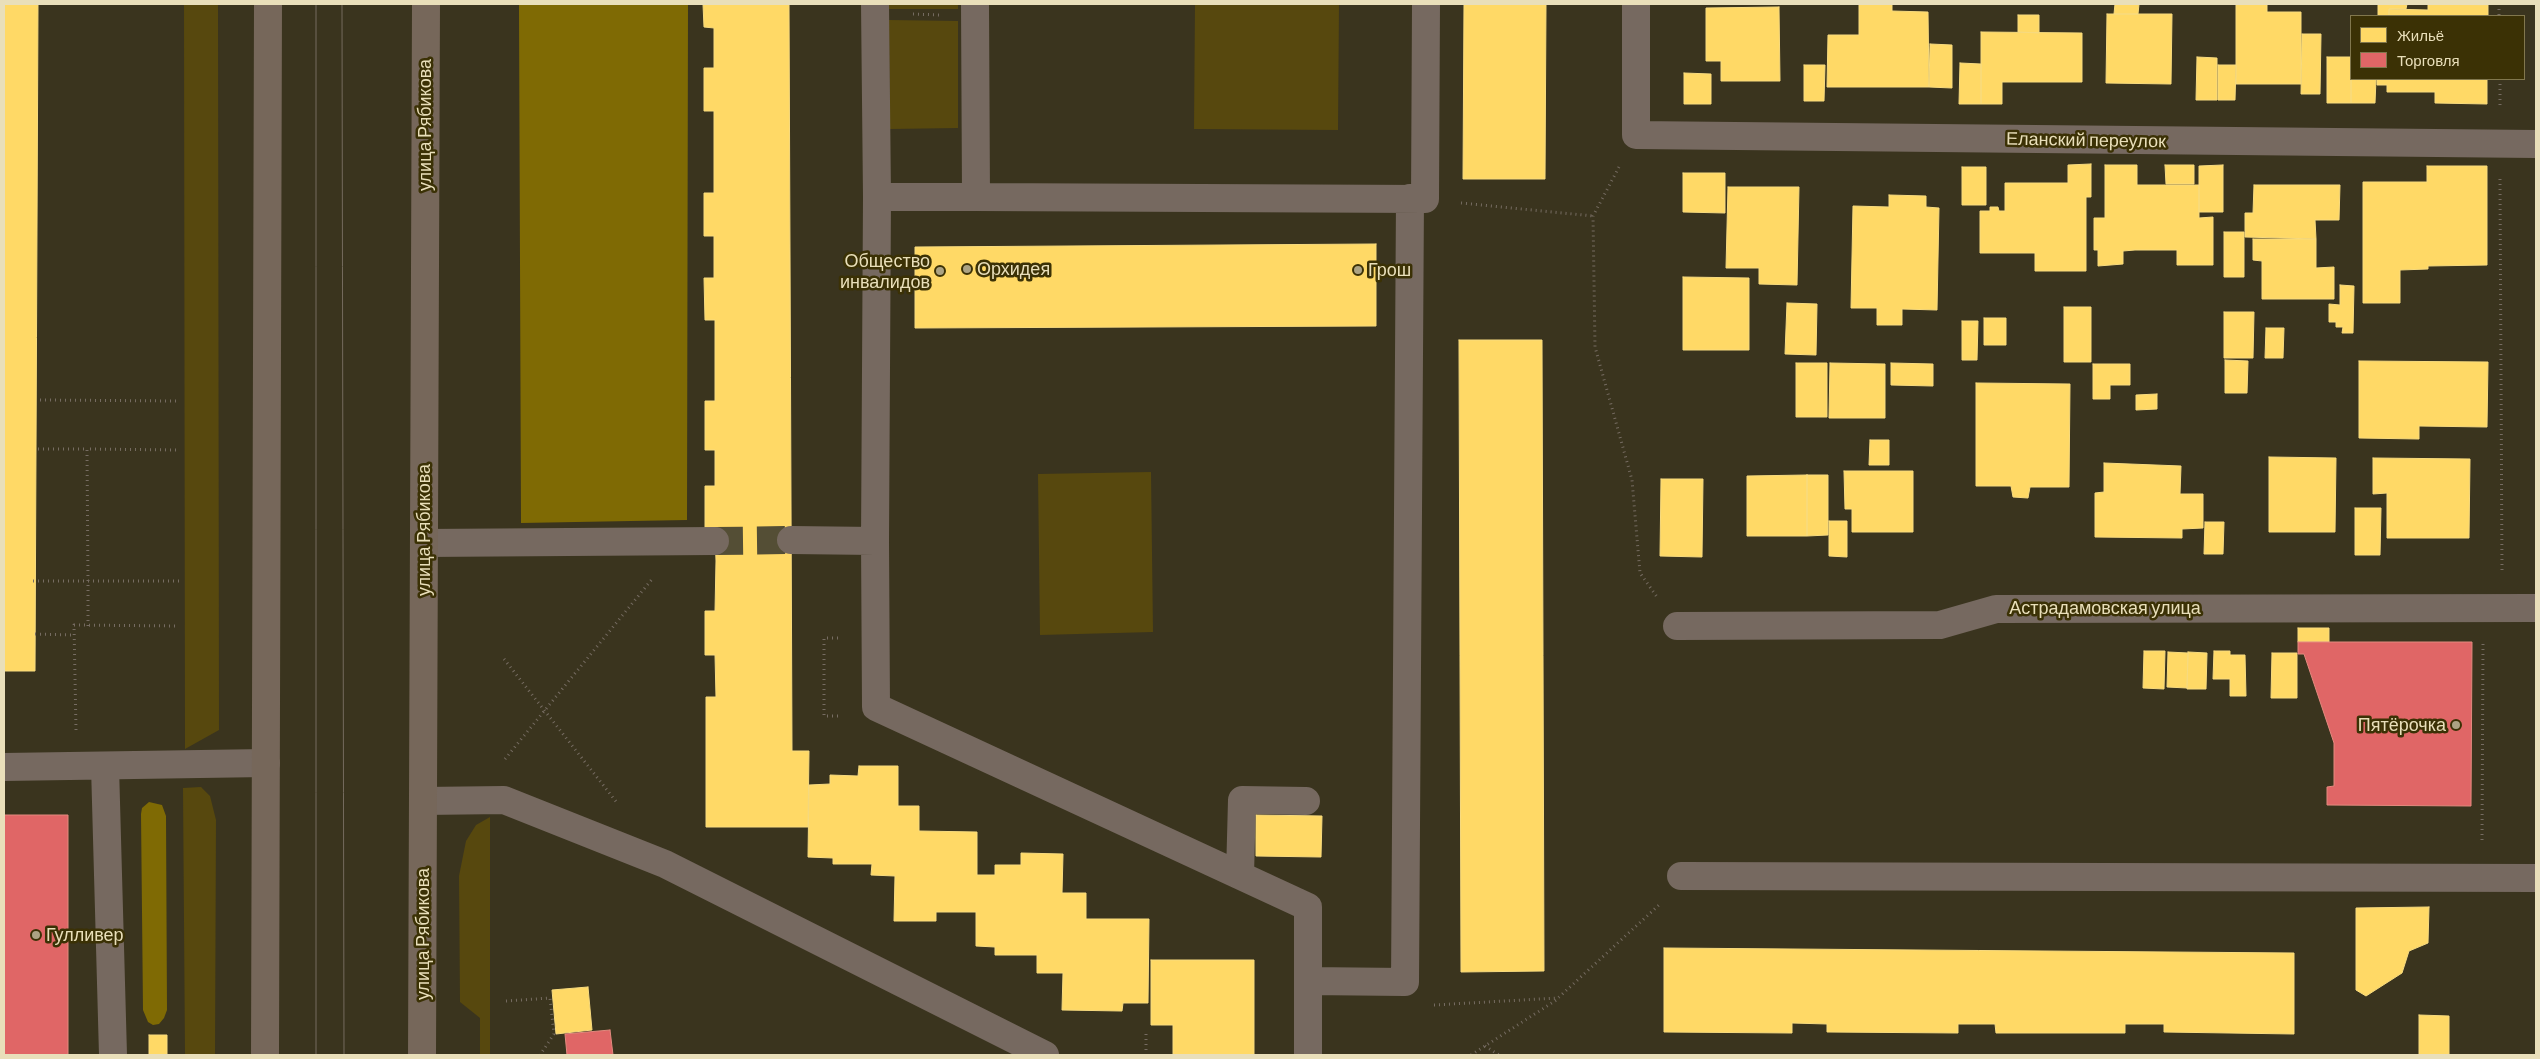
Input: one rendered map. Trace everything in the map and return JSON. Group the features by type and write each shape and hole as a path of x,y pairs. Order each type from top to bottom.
{"main road":[{"path":"265,1055 268,4"},
{"name":"улица Рябикова","path":"422,1055 426,4"}],"street":[{"path":"1308,981 1405,982 1417,199 1426,4"},
{"path":"1636,4 1636,135"},
{"path":"875,9 877,197 876,707 1308,907 1308,1055"},
{"path":"975,9 976,197"},
{"name":"Еланский переулок","path":"1636,135 2536,144"},
{"path":"877,197 1417,199"},
{"path":"791,540 876,540"},
{"path":"424,543 715,541"},
{"name":"Астрадамовская улица","path":"1677,626 1940,625 1996,608 2536,608"},
{"path":"4,767 266,762"},
{"path":"105,766 113,1055"},
{"path":"423,801 504,800 665,864 1045,1055"},
{"path":"1240,875 1242,800 1306,801"},
{"path":"1681,876 2536,878"}],"path":[{"path":"875,9 975,9"},
{"path":"2500,80 2502,608"},
{"path":"1636,135 1594,216 1595,347 1632,480 1640,572 1677,626"},
{"path":"1417,199 1594,216"},
{"path":"40,400 177,401"},
{"path":"38,449 177,450"},
{"path":"87,449 88,626"},
{"path":"505,759 683,541"},
{"path":"33,581 179,581"},
{"path":"77,767 74,625 179,626"},
{"path":"35,634 74,635"},
{"path":"840,638 824,638 824,716 844,716"},
{"path":"504,659 622,811"},
{"path":"506,1001 550,998 554,1034 540,1055"},
{"path":"1471,1055 1558,998"},
{"path":"1146,1034 1146,1055"},
{"path":"1485,1046 1499,1055"}],"shaded area":[{"path":"184,4 218,4 219,730 185,749"},
{"path":"519,4 688,4 687,520 521,523"},
{"path":"889,4 958,4 958,9 889,9"},
{"path":"1195,4 1339,4 1338,130 1194,129"},
{"path":"889,20 958,21 958,128 890,129"},
{"path":"1151,472 1153,632 1040,635 1038,474"},
{"path":"201,787 210,796 216,820 215,1055 185,1055 183,788"},
{"path":"149,802 162,805 166,816 167,1010 159,1024 153,1025 148,1022 143,1010 141,814 142,808"},
{"path":"490,817 490,1055 480,1055 480,1018 460,1002 459,876 466,841 476,825"}],"building: Жильё":[{"path":"4,4 38,4 35,671 4,671"},
{"path":"703,4 789,4 792,751 809,751 808,827 706,827 706,697 716,697 715,655 705,655 705,611 715,611 716,561 715,530 705,530 705,486 715,486 715,450 705,450 705,401 715,401 715,320 705,320 704,278 714,278 714,236 704,236 704,193 714,193 714,111 704,111 704,68 714,68 714,28 704,27"},
{"path":"1464,4 1546,4 1545,179 1463,179"},
{"path":"1859,4 1892,4 1892,11 1928,12 1929,87 1827,87 1828,35 1859,35"},
{"path":"2115,4 2139,4 2138,14 2114,14"},
{"path":"2236,4 2267,4 2267,12 2301,12 2301,84 2236,84"},
{"path":"2378,4 2407,4 2406,9 2389,9 2389,15 2378,15"},
{"path":"2428,4 2488,5 2488,15 2389,15 2389,9 2428,10"},
{"path":"1779,7 1780,81 1721,81 1721,61 1706,61 1706,8"},
{"path":"2107,14 2172,14 2171,84 2106,83"},
{"path":"2018,15 2039,15 2039,33 2018,32"},
{"path":"1981,32 2082,33 2082,82 2002,82 2002,104 1981,104"},
{"path":"2302,34 2321,34 2320,94 2301,94"},
{"path":"1930,44 1952,45 1952,88 1929,87"},
{"path":"2197,57 2217,58 2217,100 2196,100"},
{"path":"2327,57 2350,57 2351,103 2327,103"},
{"path":"1960,63 1981,64 1981,104 1959,104"},
{"path":"1804,65 1825,65 1824,101 1804,101"},
{"path":"2218,65 2236,65 2235,100 2218,100"},
{"path":"1684,73 1711,74 1711,104 1684,104"},
{"path":"2351,80 2376,80 2375,103 2351,103"},
{"path":"2377,80 2487,80 2487,104 2435,103 2435,92 2387,92 2387,85 2377,85"},
{"path":"2091,164 2091,197 2086,197 2086,271 2035,271 2035,253 1980,253 1980,211 1990,211 1990,207 1998,207 1999,211 2005,211 2005,183 2068,183 2068,165"},
{"path":"2105,165 2137,165 2137,185 2199,185 2199,218 2213,217 2213,265 2177,265 2177,250 2135,250 2123,251 2123,264 2098,266 2098,250 2094,250 2094,218 2105,218"},
{"path":"2165,165 2194,165 2194,184 2166,184"},
{"path":"2223,165 2223,212 2199,212 2199,166"},
{"path":"2427,166 2487,166 2487,265 2428,266 2428,269 2400,270 2400,303 2363,303 2363,182 2427,182"},
{"path":"1962,167 1986,167 1986,205 1962,205"},
{"path":"1683,173 1725,173 1725,213 1683,212"},
{"path":"2254,185 2340,185 2339,220 2315,220 2316,239 2245,237 2245,213 2253,213"},
{"path":"1728,187 1799,187 1797,285 1759,284 1759,268 1726,268"},
{"path":"1889,195 1926,196 1926,207 1939,208 1937,310 1902,309 1902,325 1877,325 1877,308 1851,308 1853,206 1889,207"},
{"path":"2224,232 2244,232 2244,277 2224,277"},
{"path":"2253,239 2316,239 2316,268 2334,267 2334,299 2262,299 2262,261 2253,260"},
{"path":"1376,244 1376,326 915,328 915,247"},
{"path":"1683,277 1749,278 1749,350 1683,350"},
{"path":"2340,285 2354,286 2353,333 2342,333 2343,327 2336,327 2336,322 2329,322 2329,304 2340,305"},
{"path":"1787,303 1817,304 1816,355 1785,354"},
{"path":"2064,307 2091,307 2091,362 2064,362"},
{"path":"2224,312 2254,312 2253,358 2224,358"},
{"path":"1984,318 2006,318 2006,345 1984,345"},
{"path":"1962,321 1978,321 1977,360 1962,360"},
{"path":"2266,328 2284,328 2283,358 2265,358"},
{"path":"1459,340 1542,340 1544,971 1461,972"},
{"path":"2225,360 2248,361 2247,393 2225,393"},
{"path":"2359,361 2488,362 2487,427 2419,426 2419,439 2359,438"},
{"path":"1796,363 1827,363 1827,417 1796,417"},
{"path":"1830,363 1885,364 1885,418 1829,418"},
{"path":"1891,363 1933,364 1933,386 1891,385"},
{"path":"2093,364 2130,364 2130,385 2110,385 2110,399 2093,399"},
{"path":"1976,383 2070,384 2069,487 2030,487 2028,498 2013,497 2011,486 1976,486"},
{"path":"2157,394 2157,409 2136,410 2136,395"},
{"path":"1870,440 1889,440 1889,465 1869,465"},
{"path":"2269,457 2336,458 2335,532 2269,532"},
{"path":"2373,458 2470,459 2469,538 2387,538 2387,493 2373,494"},
{"path":"2104,463 2181,466 2180,494 2203,494 2203,528 2182,529 2182,538 2095,537 2095,493 2104,492"},
{"path":"1844,471 1913,471 1913,532 1852,532 1852,509 1845,509"},
{"path":"1807,475 1807,536 1747,536 1747,476"},
{"path":"1807,475 1828,475 1828,535 1807,536"},
{"path":"1661,479 1703,479 1702,557 1660,556"},
{"path":"2355,508 2381,508 2380,555 2355,555"},
{"path":"1829,521 1847,521 1847,557 1829,556"},
{"path":"2205,522 2224,522 2223,554 2204,554"},
{"path":"2298,628 2329,628 2329,642 2298,642"},
{"path":"2144,651 2165,651 2164,689 2143,688"},
{"path":"2214,651 2230,651 2230,655 2245,655 2246,696 2230,696 2230,679 2213,679"},
{"path":"2168,652 2188,653 2187,688 2167,687"},
{"path":"2188,652 2207,653 2206,689 2187,689"},
{"path":"2272,653 2297,653 2297,698 2271,698"},
{"path":"859,766 898,766 898,806 919,806 919,831 977,832 977,875 995,875 995,865 1021,865 1021,853 1063,854 1062,893 1086,893 1086,919 1149,919 1148,1003 1123,1003 1122,1011 1062,1010 1063,973 1037,973 1037,955 995,955 995,947 976,946 976,912 936,912 936,921 894,921 895,876 871,875 872,864 833,864 833,858 808,857 809,785 830,784 830,775 858,776"},
{"path":"1256,815 1322,816 1321,857 1256,856"},
{"path":"2429,907 2428,943 2409,951 2402,973 2366,996 2356,990 2356,908"},
{"path":"1664,948 2294,953 2294,1034 2164,1032 2164,1024 2125,1024 2125,1033 1996,1033 1995,1024 1958,1024 1958,1033 1827,1032 1827,1024 1792,1023 1792,1033 1664,1032"},
{"path":"1151,960 1254,960 1254,1055 1173,1055 1173,1025 1151,1025"},
{"path":"588,987 592,1030 556,1034 552,990"},
{"path":"2419,1015 2449,1016 2449,1055 2419,1055"},
{"path":"149,1035 167,1035 167,1055 149,1055"}],"building: Торговля":[{"path":"2298,642 2472,642 2471,806 2327,805 2327,787 2334,786 2334,743 2304,654 2298,654"},
{"name":"Гулливер","path":"4,815 68,815 68,1055 4,1055"},
{"path":"610,1030 613,1055 567,1055 565,1034"}],"tunnel":[{"path":"715,541 791,540"}],"tram line":[{"path":"316,4 316,1055"},
{"path":"342,4 344,1055"}],"place":[{"name":"Орхидея","path":"967,269"},
{"name":"Грош","path":"1358,270"},
{"name":"Общество инвалидов","path":"940,271"},
{"name":"Пятёрочка","path":"2456,725"},
{"name":"Гулливер","path":"36,935"}]}
